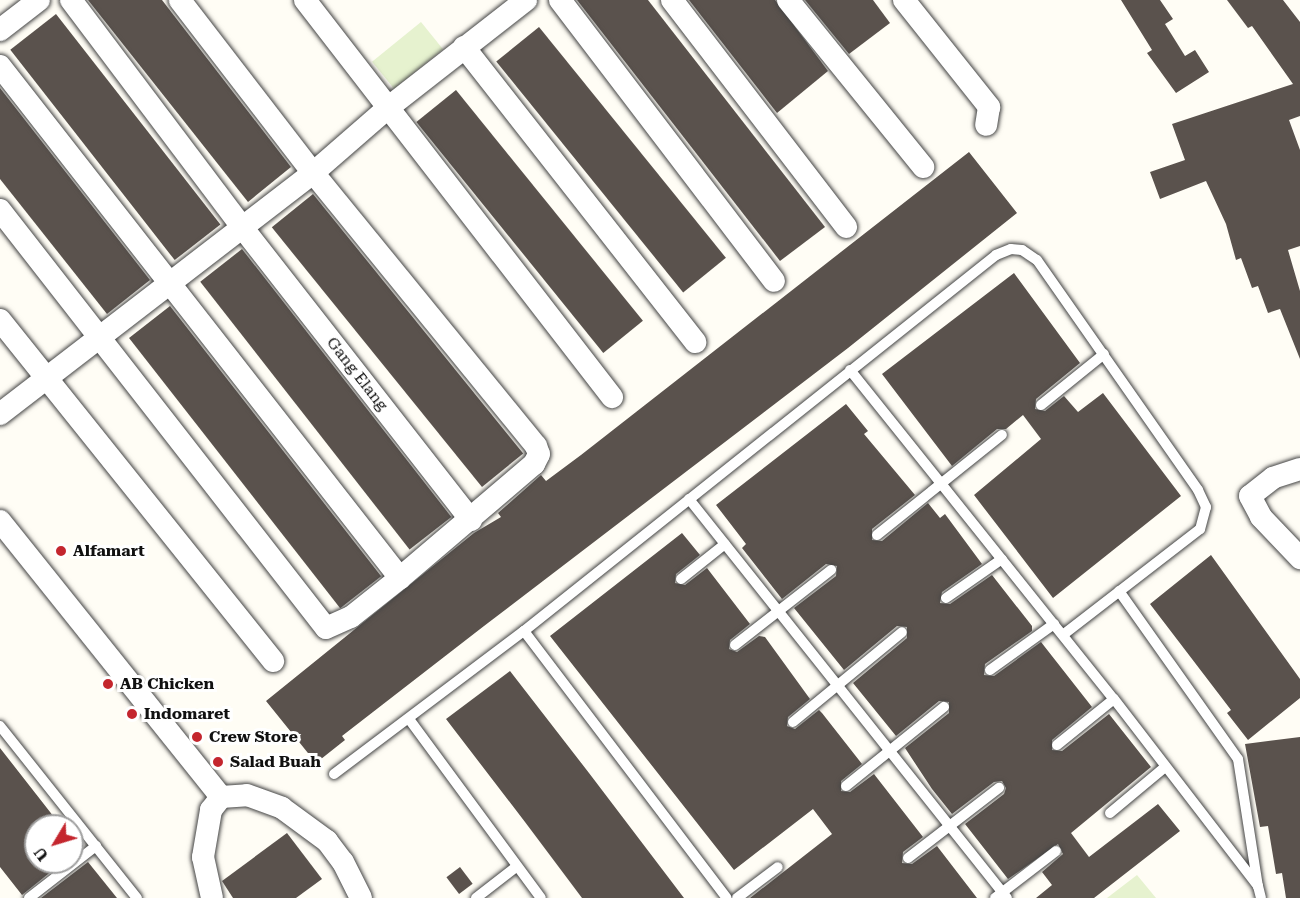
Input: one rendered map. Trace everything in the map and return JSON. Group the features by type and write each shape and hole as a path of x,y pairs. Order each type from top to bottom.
{"street":[{"path":"0,30 39,0"},
{"name":"Gang Elang","path":"71,0 242,227 471,520"},
{"path":"0,210 97,339 324,627 336,627 351,617 471,520 534,464 538,450 313,173 180,0"},
{"path":"305,0 390,106 612,397"},
{"path":"0,414 313,173 390,106 526,0"},
{"path":"560,0 774,281"},
{"path":"672,0 846,227"},
{"path":"788,0 923,167"},
{"path":"904,0 989,107 986,125"},
{"path":"464,47 695,342"},
{"path":"0,66 400,578"},
{"path":"0,320 273,661"},
{"path":"1300,470 1287,470 1250,496 1261,517 1300,558"},
{"path":"0,521 221,796"},
{"path":"221,796 247,795 282,808 305,824 327,841 343,862 361,898"},
{"path":"212,898 203,857 206,828 221,796"}],"lane":[{"path":"334,774 524,631 996,255 1016,248 1037,260 1198,490 1206,507 1200,529 1062,635"},
{"path":"1041,405 1104,354"},
{"path":"850,370 1114,699 1258,886"},
{"path":"877,535 939,482 1002,435"},
{"path":"689,499 839,684 1002,896 1056,851"},
{"path":"681,579 725,544"},
{"path":"946,598 1002,559"},
{"path":"735,645 831,570"},
{"path":"1119,591 1238,759 1261,898"},
{"path":"990,670 1054,624"},
{"path":"524,631 727,898"},
{"path":"793,722 902,632"},
{"path":"1057,745 1114,699"},
{"path":"846,786 945,707"},
{"path":"409,719 541,898"},
{"path":"0,726 137,898"},
{"path":"1110,813 1165,767"},
{"path":"908,858 999,788"},
{"path":"29,898 96,846"},
{"path":"476,898 516,867"},
{"path":"737,898 778,867"}],"green space":[{"path":"421,22 443,49 394,89 372,62"},
{"path":"1137,875 1156,898 1107,898"}],"building":[{"path":"88,0 162,0 291,167 248,202"},
{"path":"577,0 648,0 825,227 780,261"},
{"path":"689,0 775,0 828,71 777,113"},
{"path":"805,0 873,0 890,23 849,54"},
{"path":"1121,0 1160,0 1173,19 1165,24 1185,56 1195,50 1209,72 1176,93 1147,53 1152,50"},
{"path":"1227,0 1283,0 1300,22 1300,116 1289,120 1300,150 1300,246 1288,250 1300,291 1300,359 1280,309 1268,313 1258,286 1252,288 1241,258 1236,260 1226,224 1206,181 1160,199 1150,172 1185,160 1172,124 1293,84 1252,26 1248,28"},
{"path":"56,14 220,224 175,260 10,50"},
{"path":"539,27 726,258 683,292 496,62"},
{"path":"0,88 150,280 107,314 0,179"},
{"path":"456,90 643,321 603,353 416,122"},
{"path":"969,152 1017,213 848,348 342,736 345,740 316,763 266,701 474,533 501,517 498,513 541,475 546,481 581,455"},
{"path":"313,194 523,454 482,487 272,227"},
{"path":"242,249 451,517 410,550 200,282"},
{"path":"1014,273 1080,363 1036,399 1035,409 1045,411 1064,396 1078,412 1103,393 1181,496 1053,598 974,495 1041,439 1023,415 1006,429 997,429 952,466 882,374"},
{"path":"170,306 381,576 340,608 129,338"},
{"path":"846,404 868,431 864,434 915,495 872,529 872,540 882,541 928,503 940,518 945,514 982,564 942,592 940,603 950,604 992,575 1032,626 1032,631 985,664 984,675 994,676 1041,642 1092,707 1052,740 1052,750 1062,751 1109,714 1151,767 1071,833 1089,857 1158,804 1180,831 1094,898 1036,898 1052,885 1042,872 1063,854 1058,844 1008,879 965,824 1004,794 1006,788 1002,781 994,782 952,814 932,789 905,748 949,713 949,702 939,701 896,736 853,683 907,638 907,627 897,626 844,670 794,608 836,576 837,566 826,564 782,599 742,548 746,544 716,505"},
{"path":"682,533 700,555 676,574 675,583 685,585 707,568 750,624 730,640 729,649 737,652 759,636 765,637 810,699 788,717 787,726 795,729 819,710 862,764 841,781 841,791 850,792 874,774 923,837 903,852 902,863 912,864 937,846 977,898 750,898 832,834 813,809 734,870 550,636"},
{"path":"1211,555 1300,679 1300,698 1248,740 1227,713 1231,710 1150,604"},
{"path":"510,671 684,898 582,898 446,719"},
{"path":"1300,737 1300,898 1286,898 1282,873 1276,874 1268,826 1260,827 1245,744"},
{"path":"0,748 52,814 24,814 24,874 48,874 22,895 0,867"},
{"path":"287,833 322,879 296,898 233,898 222,881"},
{"path":"88,862 117,898 41,898 72,874 84,874 84,865"},
{"path":"460,867 473,884 459,894 446,877"}],"place":[{"name":"Alfamart","path":"61,551"},
{"name":"AB Chicken","path":"108,684"},
{"name":"Indomaret","path":"132,714"},
{"name":"Crew Store","path":"197,737"},
{"name":"Salad Buah","path":"218,762"}]}
